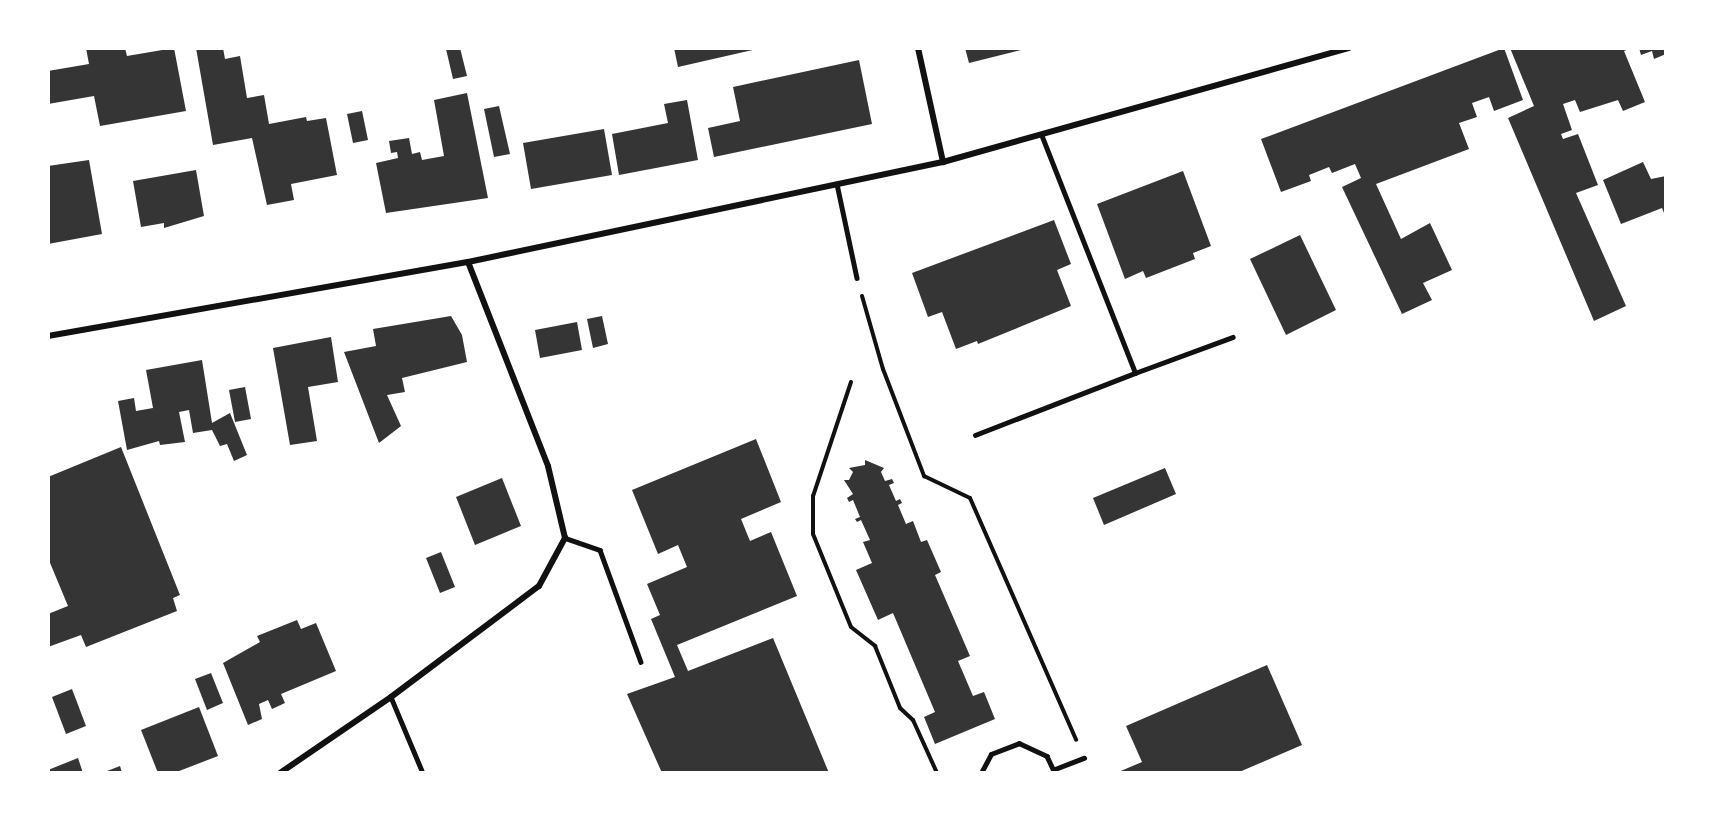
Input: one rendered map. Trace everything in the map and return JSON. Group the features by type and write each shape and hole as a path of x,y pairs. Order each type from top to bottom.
{"street":[{"path":"918,48 943,162"},
{"path":"48,336 468,262 943,162 1042,137 1348,48"},
{"path":"280,773 391,698 539,586 565,538 548,466 468,262"}],"lane":[{"path":"1042,137 1135,374"},
{"path":"837,184 857,278"},
{"path":"975,435 1233,337"},
{"path":"565,538 600,550 640,662"},
{"path":"391,698 423,773"},
{"path":"981,773 991,754 1019,743 1047,756 1055,771 1084,758"}],"path":[{"path":"857,278 883,369 924,476 970,498 1084,758"},
{"path":"851,382 813,496 813,534 851,627 874,646 900,708 913,720 937,773"}],"building":[{"path":"86,48 125,48 127,56 174,48 186,111 100,126 94,96 48,104 48,71 89,64"},
{"path":"196,48 223,48 225,59 240,56 247,98 264,95 269,124 306,117 307,121 326,118 337,175 291,184 294,200 267,205 252,138 213,145"},
{"path":"460,48 467,76 453,79 446,49"},
{"path":"674,48 757,48 757,49 678,67"},
{"path":"965,48 1025,48 1025,49 969,63"},
{"path":"1504,48 1523,100 1494,111 1489,97 1472,103 1477,117 1459,123 1469,149 1376,184 1401,239 1430,223 1452,270 1423,283 1432,300 1402,314 1342,187 1361,178 1355,164 1332,173 1329,167 1309,175 1311,181 1281,192 1261,139"},
{"path":"1510,48 1632,48 1624,51 1645,102 1623,111 1618,100 1580,112 1575,100 1563,104 1572,130 1561,134 1563,139 1578,134 1598,185 1576,193 1626,306 1594,321 1508,118 1534,106"},
{"path":"1639,48 1666,48 1666,54 1654,59 1652,51 1641,55"},
{"path":"859,60 872,124 714,157 708,128 740,121 733,87"},
{"path":"467,93 488,198 386,213 376,163 398,158 397,152 391,153 389,141 409,138 412,154 420,152 422,160 444,156 434,100"},
{"path":"687,100 698,160 619,175 612,134 668,123 664,104"},
{"path":"499,106 510,154 494,157 484,109"},
{"path":"362,111 368,140 353,143 347,114"},
{"path":"604,129 612,175 531,189 523,143"},
{"path":"89,160 102,234 48,244 48,166"},
{"path":"1643,162 1651,179 1666,176 1666,218 1662,208 1621,224 1603,180"},
{"path":"196,170 204,216 164,228 164,223 141,227 133,181"},
{"path":"1183,171 1211,246 1193,253 1195,259 1146,278 1143,271 1125,279 1097,204"},
{"path":"1054,220 1071,264 1057,270 1071,306 978,344 977,341 956,349 942,312 928,317 912,273"},
{"path":"1300,235 1336,310 1286,335 1250,259"},
{"path":"451,316 462,335 467,362 402,378 405,392 387,395 401,426 379,443 344,352 376,346 373,329"},
{"path":"602,316 608,344 593,348 587,319"},
{"path":"577,322 582,350 540,358 535,330"},
{"path":"331,337 338,382 308,387 317,441 290,445 273,348"},
{"path":"202,360 212,423 230,413 247,455 234,461 227,444 220,446 212,430 193,433 189,410 179,412 185,442 160,445 159,441 127,450 118,401 134,398 136,411 153,408 146,370"},
{"path":"245,387 251,419 235,422 229,390"},
{"path":"756,439 781,502 741,519 750,541 771,532 797,596 677,645 688,671 773,638 829,773 662,773 627,694 675,677 651,619 660,615 647,584 687,567 678,545 658,554 632,490"},
{"path":"121,447 180,595 173,598 177,611 86,647 81,635 48,647 48,614 68,606 48,558 48,477"},
{"path":"865,460 884,468 881,472 885,481 892,479 894,483 889,485 896,501 900,499 902,503 898,505 906,524 913,521 921,542 927,540 941,572 935,575 970,656 958,661 973,696 984,692 995,719 935,744 924,717 935,712 893,613 878,620 856,570 872,563 863,542 870,540 861,520 857,522 855,519 860,517 853,500 849,502 847,498 853,494 844,480 849,480 853,472 849,468 865,465"},
{"path":"1165,468 1176,494 1104,525 1093,498"},
{"path":"502,478 521,526 475,545 456,497"},
{"path":"441,552 455,587 440,593 426,558"},
{"path":"297,620 301,629 316,623 336,671 281,694 285,703 272,709 268,700 259,704 262,719 248,725 223,663 260,642 257,636"},
{"path":"1267,665 1302,745 1237,773 1116,773 1142,762 1126,726"},
{"path":"211,673 223,703 207,710 195,679"},
{"path":"72,689 86,726 66,734 52,697"},
{"path":"199,707 218,756 174,773 158,773 141,730"},
{"path":"78,758 83,773 48,773 48,770"},
{"path":"120,766 122,773 102,773"}]}
